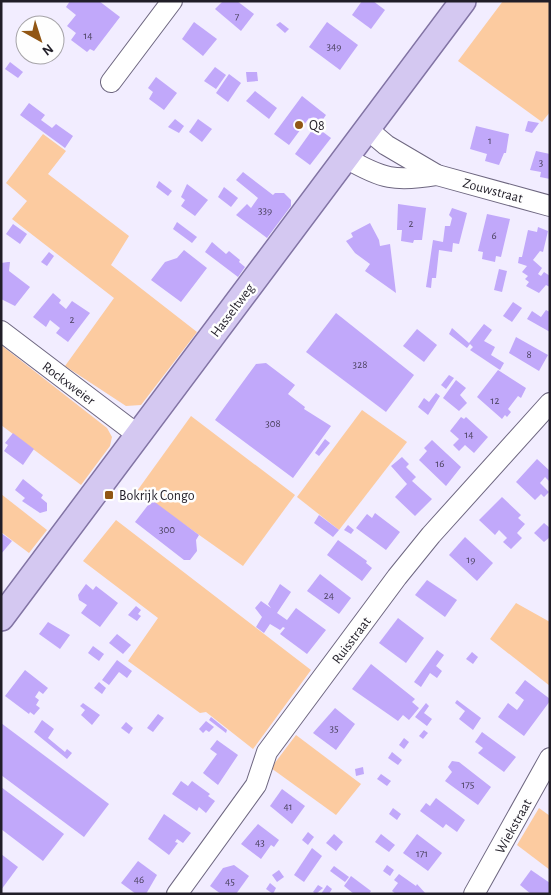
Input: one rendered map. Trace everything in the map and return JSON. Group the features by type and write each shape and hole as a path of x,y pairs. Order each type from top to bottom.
{"main road":[{"name":"Hasseltweg","path":"1,618 463,1"}],"street":[{"path":"111,82 172,1"},
{"name":"Zouwstraat","path":"368,129 386,145 437,175 550,206"},
{"name":"Zouwstraat","path":"346,158 382,176 407,180 437,175"},
{"name":"Rockxweier","path":"1,331 138,435"},
{"name":"Ruisstraat","path":"177,894 256,785 267,752 398,577 431,535 509,452 550,403"},
{"name":"Wiekstraat","path":"474,894 550,758"}],"shaded area":[{"path":"503,1 550,1 550,112 542,122 458,61"},
{"path":"43,134 66,151 48,174 129,236 111,265 197,332 141,405 126,406 65,366 114,298 12,219 27,201 6,183"},
{"path":"1,345 107,428 112,437 110,446 81,485 1,425"},
{"path":"362,410 407,442 339,530 297,497"},
{"path":"191,416 295,495 243,566 137,491"},
{"path":"1,494 47,530 29,553 1,532"},
{"path":"116,520 311,670 253,749 206,712 200,713 128,661 158,618 83,561"},
{"path":"516,603 550,622 550,686 490,639"},
{"path":"296,735 361,784 336,815 271,768"},
{"path":"539,808 550,816 550,870 517,845"}],"building":[{"path":"70,1 99,1 120,17 94,51 90,49 87,52 71,40 76,33 67,26 76,15 66,7"},
{"path":"223,1 237,1 254,14 241,31 215,9"},
{"path":"362,1 373,1 385,10 371,29 352,15"},
{"path":"194,22 217,39 203,56 182,39"},
{"path":"280,22 289,29 285,33 276,25"},
{"path":"327,22 358,45 340,70 309,47"},
{"path":"10,62 23,72 18,78 5,69"},
{"path":"215,67 226,75 216,89 204,81"},
{"path":"246,72 257,72 258,81 247,82"},
{"path":"229,74 241,83 228,102 216,93"},
{"path":"156,77 177,93 164,110 149,99 153,92 148,88"},
{"path":"255,91 277,108 269,119 246,101"},
{"path":"302,96 326,115 319,125 309,118 289,145 274,134"},
{"path":"29,103 45,115 41,120 52,128 56,124 73,136 65,148 20,115"},
{"path":"175,119 184,126 179,133 168,127"},
{"path":"198,119 212,129 202,142 189,132"},
{"path":"528,121 539,123 532,133 525,131"},
{"path":"315,126 331,138 310,165 295,154"},
{"path":"476,126 509,134 506,153 504,153 499,165 485,161 487,154 470,149"},
{"path":"536,151 550,154 550,179 540,177 541,172 530,170"},
{"path":"243,172 273,195 275,193 284,193 291,200 291,206 267,238 236,215 247,204 251,208 258,198 236,180"},
{"path":"159,181 172,191 168,196 156,187"},
{"path":"187,184 208,200 195,216 181,206 185,200 181,197"},
{"path":"224,187 238,198 231,207 218,197"},
{"path":"398,204 426,208 422,240 414,240 413,243 401,241 402,230 397,230"},
{"path":"452,208 467,213 459,244 453,243 452,252 439,250 436,278 432,278 431,288 426,287 433,240 443,242 445,226 450,226 452,218 449,215"},
{"path":"487,214 510,219 501,257 496,256 495,262 482,259 483,252 478,251"},
{"path":"177,222 197,237 192,243 173,229"},
{"path":"370,223 380,246 390,244 396,293 365,271 370,264 355,253 346,241 353,237 351,233"},
{"path":"13,224 27,234 20,244 6,234"},
{"path":"538,227 548,231 543,252 540,251 533,260 542,268 538,274 541,276 544,272 550,276 550,287 546,285 539,293 526,286 529,282 525,279 528,276 522,272 527,266 518,263 519,257 522,257 528,230 537,232"},
{"path":"212,242 226,254 229,251 240,260 239,262 245,267 238,277 205,252"},
{"path":"184,250 207,268 181,302 151,280 165,262 177,258"},
{"path":"49,252 54,256 47,266 41,262"},
{"path":"10,262 9,271 30,287 15,306 1,299 1,263"},
{"path":"499,269 507,271 502,292 494,290"},
{"path":"53,293 61,300 59,303 66,309 72,301 90,313 68,342 56,333 60,328 50,320 46,327 33,317"},
{"path":"513,302 522,308 512,322 503,316"},
{"path":"546,310 550,312 550,332 527,319 532,311 541,317"},
{"path":"336,313 414,375 386,412 306,352"},
{"path":"484,324 492,330 484,341 495,347 491,355 504,363 500,370 470,350 473,347 470,344 467,348 449,334 452,328 469,343"},
{"path":"417,329 437,345 424,362 403,346"},
{"path":"516,337 548,355 539,371 509,353"},
{"path":"266,363 295,385 288,394 305,407 304,409 331,426 293,478 215,420 256,364"},
{"path":"498,370 526,388 521,398 518,396 508,409 511,412 502,419 477,397"},
{"path":"449,375 454,378 446,389 441,385"},
{"path":"456,380 466,388 460,395 467,403 459,411 443,398"},
{"path":"436,393 440,396 428,415 418,407 424,398 429,402"},
{"path":"461,417 464,419 466,417 488,437 474,453 465,445 459,451 453,445 459,439 450,431"},
{"path":"13,433 34,449 23,465 4,451 8,445 5,443"},
{"path":"325,439 330,443 319,456 315,453"},
{"path":"432,440 461,467 446,486 419,460 427,451 424,448"},
{"path":"402,457 409,464 406,467 416,477 412,481 432,499 415,516 395,497 407,484 391,466"},
{"path":"537,459 550,471 550,482 545,477 540,483 549,492 544,497 541,494 535,500 516,482"},
{"path":"23,479 43,495 41,498 47,503 47,511 40,513 22,501 25,498 15,490"},
{"path":"502,497 521,515 518,518 525,524 517,533 522,538 511,549 503,542 507,538 499,530 495,535 479,520"},
{"path":"152,500 199,535 196,540 197,551 190,560 184,560 135,522"},
{"path":"375,513 400,532 386,550 356,528 367,514 372,518"},
{"path":"319,515 339,530 333,537 314,523"},
{"path":"544,523 550,528 550,537 544,542 534,533"},
{"path":"348,525 354,530 351,534 344,530"},
{"path":"1,533 12,541 1,554"},
{"path":"465,537 493,563 477,581 449,555"},
{"path":"338,540 367,561 366,563 372,568 362,581 327,555"},
{"path":"320,574 351,598 339,614 307,591"},
{"path":"427,580 457,600 445,617 415,595"},
{"path":"86,584 93,590 96,586 118,603 100,627 81,613 87,605 79,600 78,595"},
{"path":"280,584 291,592 277,613 287,620 296,608 326,630 307,654 280,634 285,628 283,627 280,630 270,624 264,633 256,627 262,617 255,608 261,601 271,608 268,604"},
{"path":"136,606 141,610 138,614 141,616 137,621 128,615"},
{"path":"398,618 424,638 406,663 379,643"},
{"path":"48,622 70,635 60,649 39,634"},
{"path":"117,634 131,645 123,654 109,643"},
{"path":"93,646 104,654 99,661 88,653"},
{"path":"437,650 444,655 436,666 442,671 437,678 430,673 421,687 414,682"},
{"path":"472,652 478,657 473,664 466,659"},
{"path":"117,660 132,671 127,678 119,672 109,685 102,680"},
{"path":"371,664 415,699 412,702 419,708 409,720 403,715 398,721 352,689"},
{"path":"25,670 48,688 43,694 39,691 35,697 39,700 36,705 40,708 34,715 30,712 29,714 5,696"},
{"path":"525,680 550,699 550,701 524,736 498,717 508,703 517,710 520,706 524,700 515,693"},
{"path":"99,682 106,688 102,694 94,688"},
{"path":"457,700 481,718 473,730 459,719 465,711 455,703"},
{"path":"83,703 100,715 92,725 81,715 85,710 80,706"},
{"path":"426,703 429,706 424,713 432,719 427,726 415,717"},
{"path":"335,708 355,724 336,750 313,733"},
{"path":"158,714 164,718 153,732 147,728"},
{"path":"211,717 227,730 226,733 209,720"},
{"path":"42,720 54,729 48,738 65,752 67,749 72,753 67,759 34,732"},
{"path":"206,721 214,727 209,732 206,730 203,733 199,729"},
{"path":"126,722 133,728 129,734 121,728"},
{"path":"1,723 109,804 84,837 1,775"},
{"path":"424,730 428,733 423,739 419,736"},
{"path":"482,732 516,757 504,772 478,753 483,748 475,742"},
{"path":"404,738 409,742 404,749 399,745"},
{"path":"217,740 238,755 218,785 203,773 217,754 210,749"},
{"path":"392,752 402,760 398,765 388,758"},
{"path":"452,761 459,762 491,787 478,805 445,781 452,772 448,767"},
{"path":"363,767 364,774 356,776 355,769"},
{"path":"381,774 391,781 387,786 377,779"},
{"path":"181,781 188,786 192,781 210,794 208,796 215,801 206,813 199,807 197,811 172,794"},
{"path":"1,787 64,834 43,861 1,829"},
{"path":"282,789 305,806 292,824 270,806"},
{"path":"436,798 465,820 457,832 446,824 443,828 420,811 426,803 430,806"},
{"path":"393,808 401,814 397,820 389,814"},
{"path":"164,814 191,833 183,843 177,839 175,842 178,843 169,855 148,839"},
{"path":"258,824 279,840 274,847 271,845 261,859 241,844"},
{"path":"308,832 314,837 308,845 302,840"},
{"path":"334,834 343,842 336,851 326,843"},
{"path":"381,834 395,845 389,852 375,842"},
{"path":"417,834 442,853 428,871 403,853"},
{"path":"312,848 322,856 304,882 294,875"},
{"path":"1,854 18,867 1,890"},
{"path":"138,861 157,875 146,894 136,894 121,883"},
{"path":"234,865 249,876 236,894 221,894 210,886 223,868"},
{"path":"387,865 394,870 390,876 383,871"},
{"path":"334,866 349,877 345,882 330,871"},
{"path":"279,870 284,877 277,882 272,875"},
{"path":"531,870 550,883 550,894 531,894 520,885"},
{"path":"399,874 416,886 417,884 426,894 396,894 392,891 398,883 394,880"},
{"path":"351,876 371,891 369,894 354,894 344,886"},
{"path":"270,883 276,888 273,894 266,889"},
{"path":"318,885 323,888 316,894 313,892"},
{"path":"327,885 332,889 329,894 321,894"}],"place":[{"name":"Q8","path":"299,125"},
{"name":"Bokrijk Congo","path":"109,495"}]}
